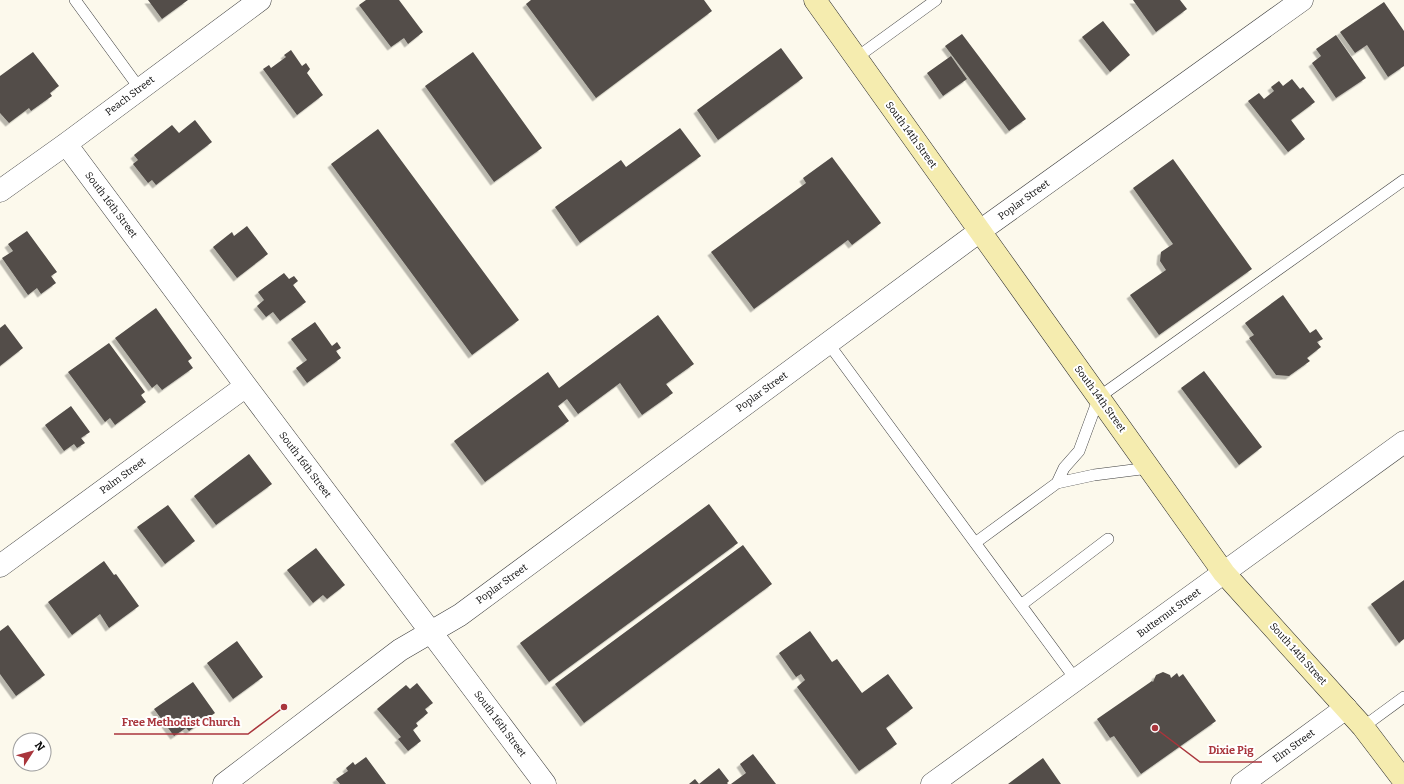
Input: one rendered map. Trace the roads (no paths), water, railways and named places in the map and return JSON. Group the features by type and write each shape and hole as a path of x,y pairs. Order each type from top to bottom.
{"main road":[{"name":"South 14th Street","path":"815,0 1224,573 1363,727 1404,782"}],"street":[{"name":"Peach Street","path":"0,191 260,0"},
{"name":"Poplar Street","path":"224,784 400,650 460,615 980,231 1302,0"},
{"name":"South 16th Street","path":"66,144 545,784"},
{"name":"Palm Street","path":"0,566 246,386"},
{"name":"Butternut Street","path":"932,784 1404,442"},
{"name":"Elm Street","path":"1242,784 1346,708"}],"lane":[{"path":"75,0 140,89"},
{"path":"856,58 936,0"},
{"path":"1057,483 1064,468 1079,451 1099,397 1404,180"},
{"path":"828,343 1076,680"},
{"path":"976,543 1057,483 1094,475 1149,468"},
{"path":"1021,605 1108,538"},
{"path":"1363,727 1404,697"}],"place":[{"name":"Free Methodist Church","path":"284,707"},
{"name":"Dixie Pig","path":"1155,728"}]}
